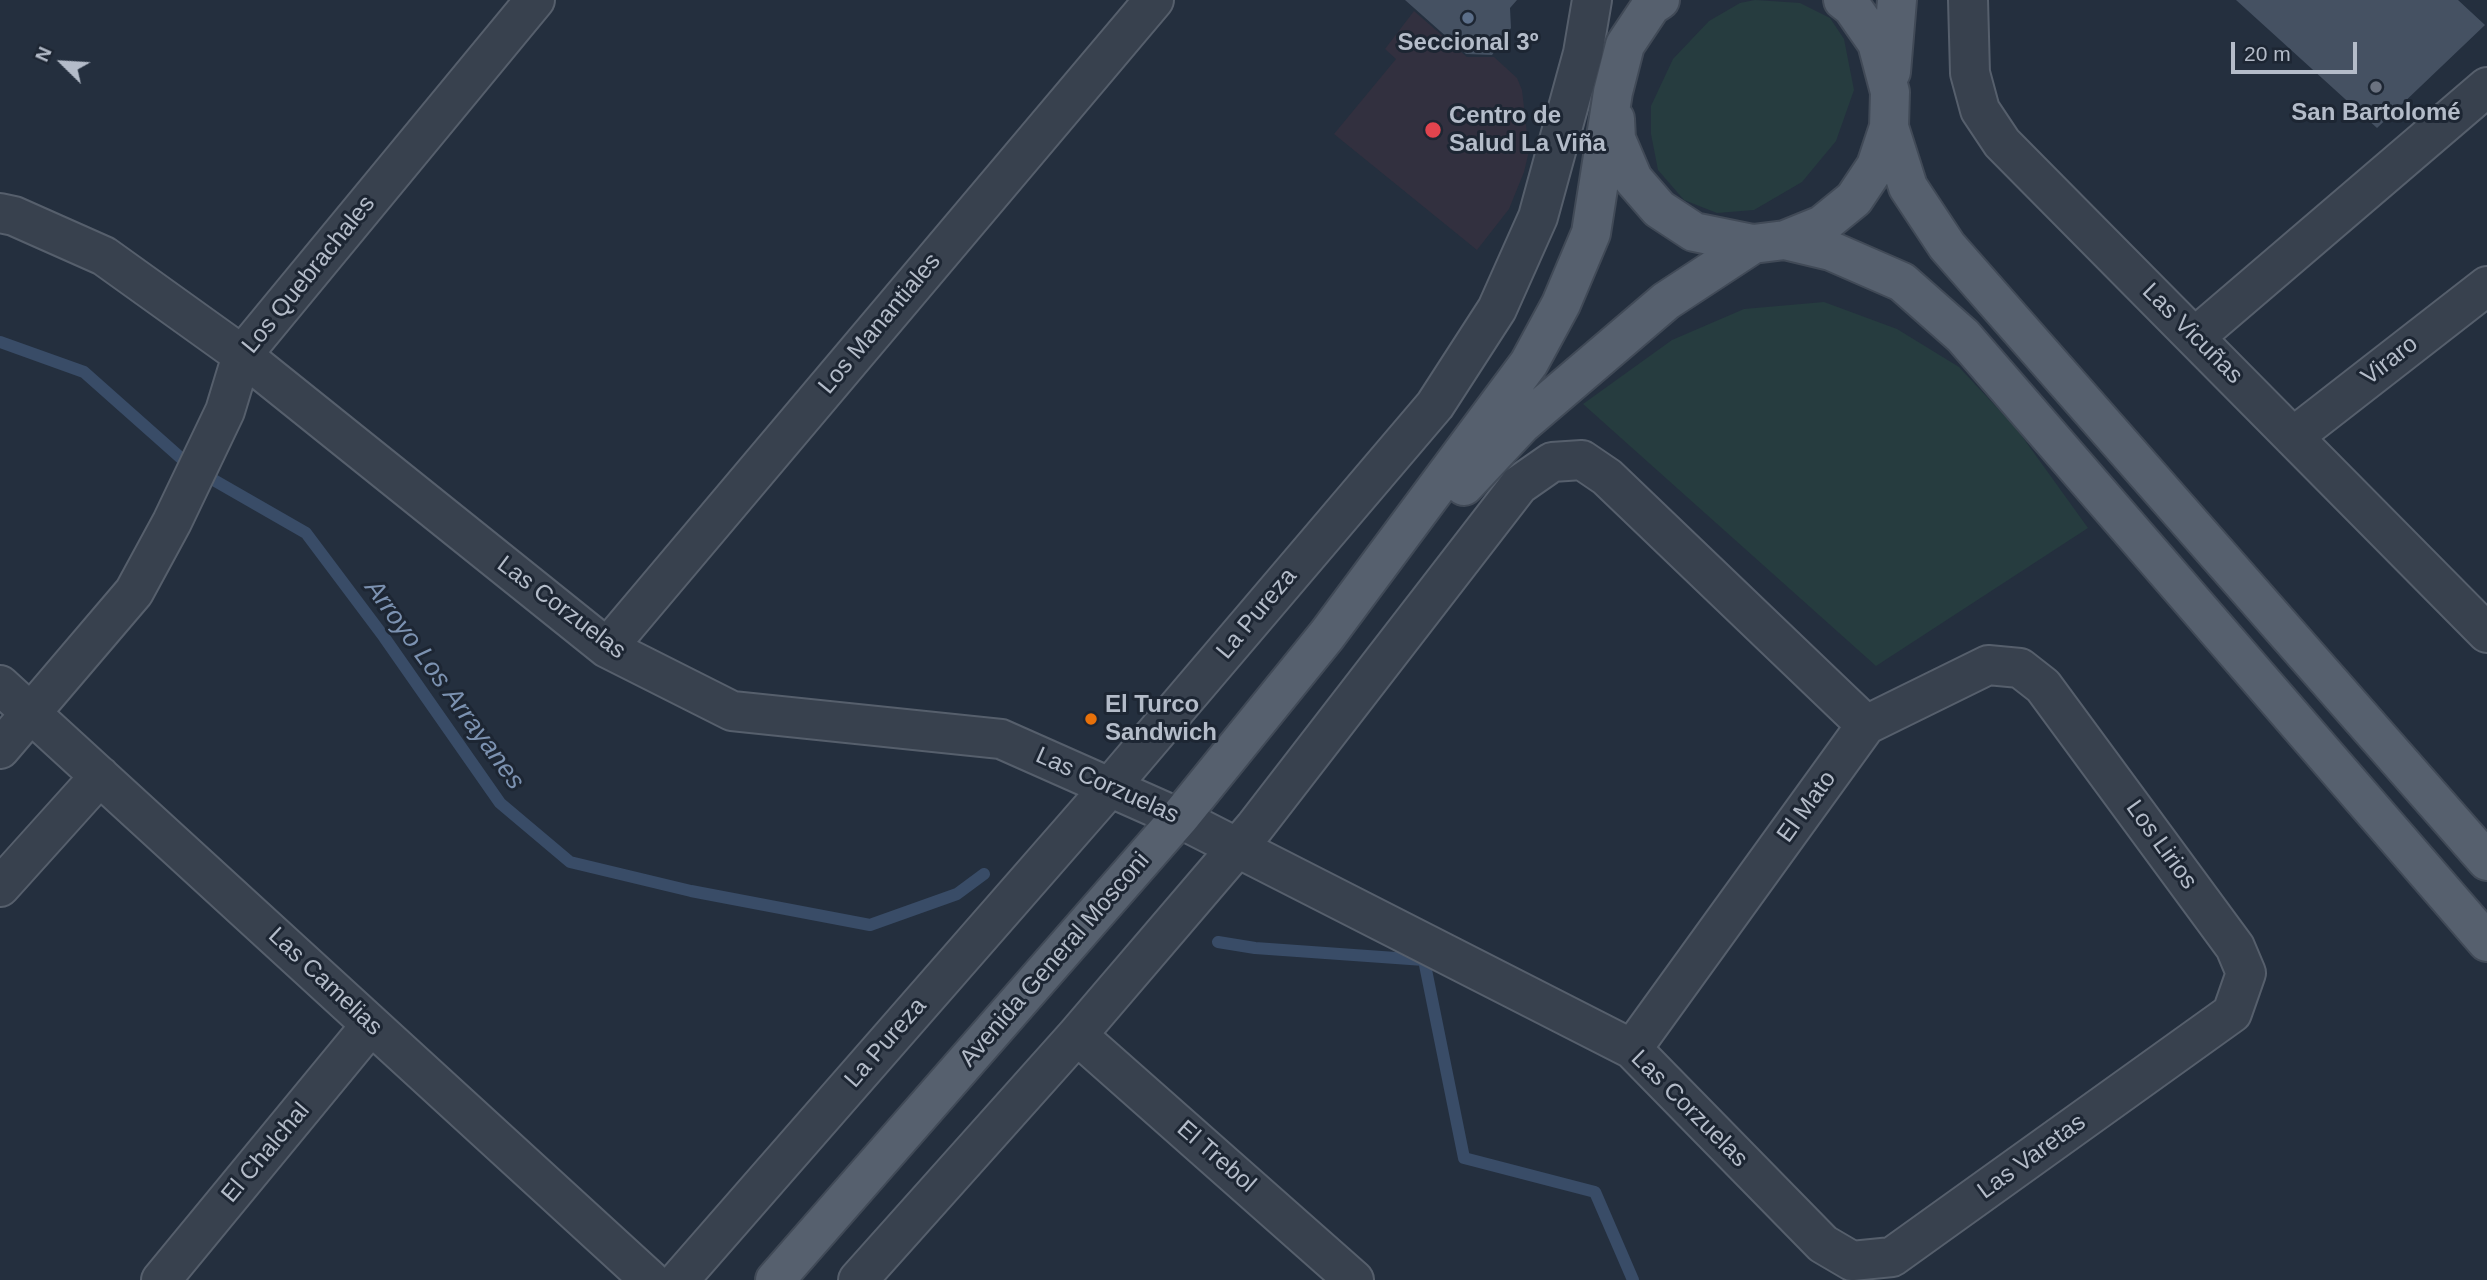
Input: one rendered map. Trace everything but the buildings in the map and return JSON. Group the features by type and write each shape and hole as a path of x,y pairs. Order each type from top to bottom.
{"main road":[{"path":"1327,635 1529,363 1561,304 1591,233 1613,92 1625,45 1651,6 1660,0"},
{"path":"1843,0 1852,7 1877,43 1889,109 1908,187 1947,246 2487,861"},
{"path":"1327,635 1522,424 1666,301 1769,242 1822,225 1854,199 1876,166 1889,109 1897,0"},
{"path":"1613,92 1616,139 1633,179 1659,209 1694,232 1831,251 1902,282 1963,336 2487,942"},
{"name":"Avenida General Mosconi","path":"775,1280 1180,818 1327,635"}],"street":[{"name":"Los Quebrachales","path":"0,749 134,592 172,523 225,411 242,355 535,0"},
{"name":"Los Manantiales","path":"607,648 1154,0"},
{"name":"La Pureza","path":"679,1280 1110,787 1435,405 1497,309 1538,217 1565,125 1592,0"},
{"path":"1600,0 1625,45"},
{"name":"Las Vicuñas","path":"1968,0 1970,73 1980,110 2002,143 2487,633"},
{"path":"2195,337 2487,87"},
{"name":"Las Corzuelas","path":"0,214 14,216 104,256 242,355 607,648 732,711 1001,739 1180,818 1632,1049 1822,1244"},
{"name":"Viraro","path":"2293,437 2487,286"},
{"path":"858,1280 1077,1035 1237,847 1519,485 1552,462 1582,460 1607,477 1866,725"},
{"name":"El Mato","path":"1632,1049 1866,725 1988,665 2021,668 2043,686"},
{"name":"Las Camelias","path":"0,685 650,1280"},
{"name":"Los Lirios","path":"2043,686 2235,947 2246,973 2232,1013"},
{"path":"0,887 100,776"},
{"name":"Las Varetas","path":"1822,1244 1852,1261 1892,1257 2232,1013"},
{"name":"El Chalchal","path":"160,1280 371,1025"},
{"name":"El Trebol","path":"1077,1035 1354,1280"}],"shaded area":[{"name":"Centro de Salud La Viña","path":"1414,11 1467,57 1494,57 1517,78 1522,90 1529,151 1524,172 1509,209 1477,250 1334,134 1396,59 1385,49"}],"green space":[{"path":"1755,0 1800,3 1830,18 1844,39 1854,90 1836,141 1802,182 1754,210 1717,213 1684,200 1658,170 1651,134 1651,106 1673,59 1709,21 1740,3"},
{"path":"1824,302 1897,329 1959,367 2016,428 2088,528 1876,666 1583,404 1672,340 1744,309"}],"waterway":[{"name":"Arroyo Los Arrayanes","path":"0,342 84,372 191,467 306,533 384,637 500,803 570,862 691,891 870,925 957,894 984,874"},
{"name":"Arroyo Los Arrayanes","path":"1218,942 1255,948 1424,960 1464,1158 1595,1192 1633,1280"}],"place":[{"name":"Seccional 3º","path":"1468,18"},
{"name":"San Bartolomé","path":"2376,87"},
{"name":"Centro de Salud La Viña","path":"1433,130"},
{"name":"El Turco Sandwich","path":"1091,719"}]}
